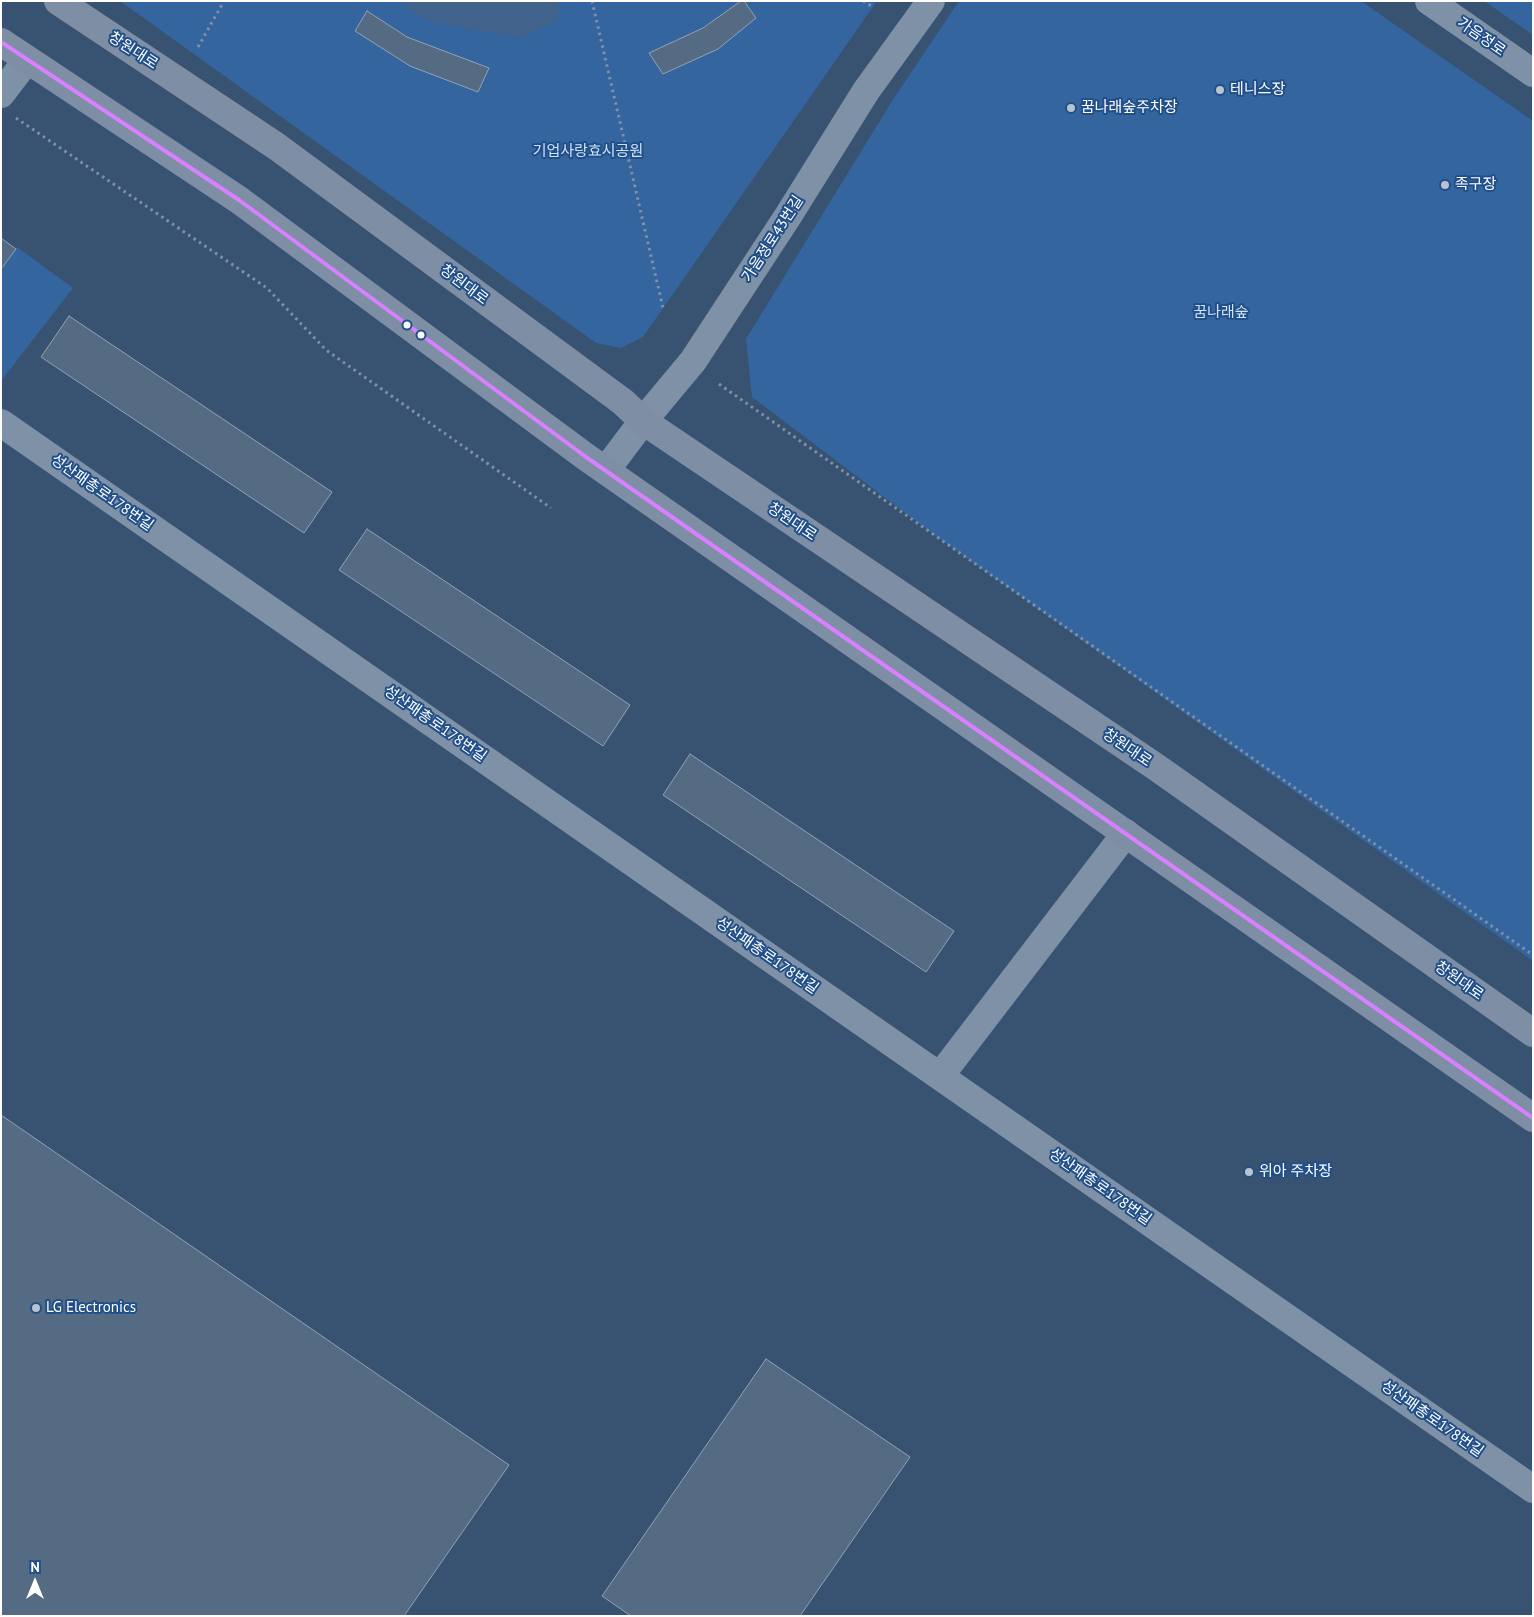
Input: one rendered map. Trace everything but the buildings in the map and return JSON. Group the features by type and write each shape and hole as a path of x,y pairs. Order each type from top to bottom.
{"main road":[{"name":"창원대로","path":"58,1 276,146 622,402 643,421 1156,767 1533,1033"},
{"path":"1,42 238,200 606,470 1533,1118"}],"street":[{"name":"가음정로43번길","path":"606,470 643,421 693,361 788,216 866,91 930,1"},
{"name":"가음정로","path":"1429,1 1533,73"},
{"path":"5,104 27,60"},
{"name":"성산패총로178번길","path":"1,423 1533,1490"},
{"path":"940,1076 1126,833"}],"path":[{"path":"198,47 224,1"},
{"path":"592,1 663,308"},
{"path":"863,1 873,8"},
{"path":"5,104 267,288 326,350 551,508"},
{"path":"719,384 1533,955"}],"green space":[{"name":"기업사랑효시공원","path":"120,1 877,1 643,337 621,348 596,343"},
{"name":"꿈나래숲","path":"959,1 1361,1 1533,121 1533,961 937,537 752,397 746,339 892,101"},
{"path":"1484,1 1533,1 1533,35"},
{"path":"17,247 73,288 1,381 1,269"}],"shaded area":[{"path":"403,1 559,1 558,19 522,38 433,22 410,10"}],"transit line":[{"path":"1,42 239,200 586,457 1533,1118"}],"place":[{"name":"테니스장","path":"1220,90"},
{"name":"꿈나래숲주차장","path":"1071,108"},
{"name":"족구장","path":"1445,185"},
{"name":"위아 주차장","path":"1249,1172"},
{"name":"LG Electronics","path":"36,1308"}]}
